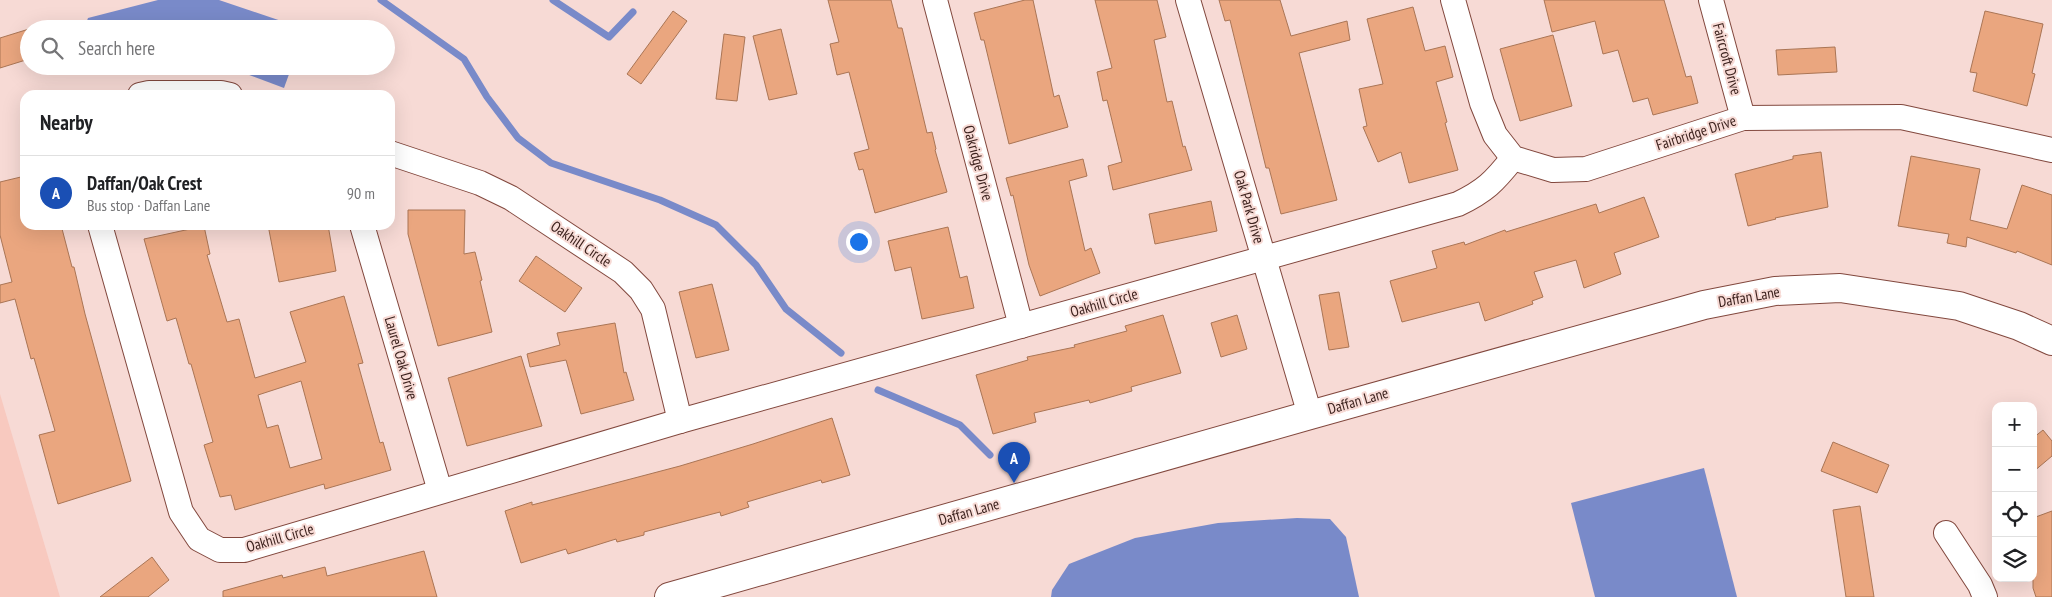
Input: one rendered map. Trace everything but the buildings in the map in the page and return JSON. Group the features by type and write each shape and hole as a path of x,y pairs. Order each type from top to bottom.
{"street":[{"name":"Oakridge Drive","path":"935,0 1021,326"},
{"name":"Oak Park Drive","path":"1188,0 1310,415"},
{"path":"1453,0 1482,103 1496,134 1513,158"},
{"name":"Faircroft Drive","path":"1711,0 1744,118"},
{"name":"Fairbridge Drive","path":"1513,158 1553,170 1586,169 1744,118 1901,117 2052,150"},
{"name":"Oakhill Circle","path":"395,155 480,183 511,198 623,272 641,290 653,309 680,422"},
{"name":"Oakhill Circle","path":"101,230 181,512 199,539 220,550 244,550 680,422 1458,204 1481,193 1497,179 1513,158"},
{"name":"Laurel Oak Drive","path":"363,230 440,492"},
{"name":"Daffan Lane","path":"669,597 1704,305 1775,291 1840,288 1958,306 2019,326 2052,341"},
{"path":"1946,533 1980,585 1984,597"}],"shaded area":[{"path":"0,394 60,597 0,597"}],"water":[{"path":"158,0 219,0 278,20 87,20 88,18"},
{"path":"249,75 289,75 284,88"},
{"path":"1704,468 1737,597 1595,597 1571,503"},
{"path":"1297,518 1330,519 1346,537 1359,597 1051,597 1052,590 1069,564 1135,538 1218,523"}],"waterway":[{"path":"381,0 464,59 487,97 518,138 551,163 660,200 716,225 756,265 786,309 841,353"},
{"path":"553,0 609,37 633,12"},
{"path":"878,390 960,425 990,455"}],"place":[{"name":"Daffan/Oak Crest","path":"1014,483"}]}
